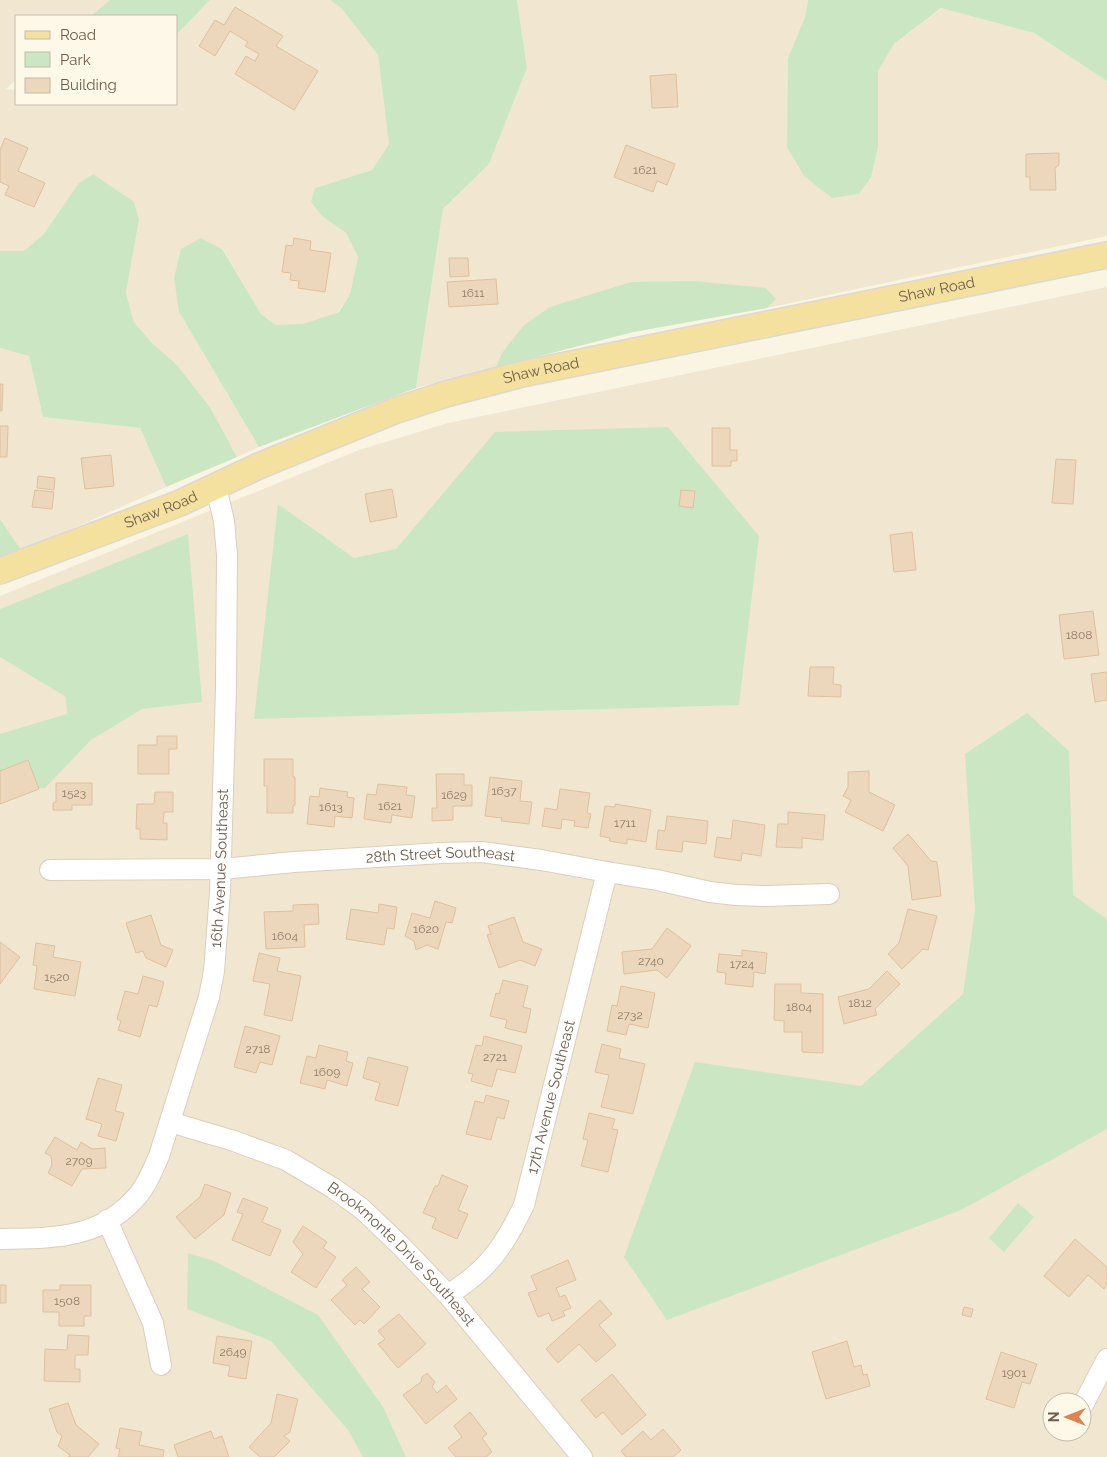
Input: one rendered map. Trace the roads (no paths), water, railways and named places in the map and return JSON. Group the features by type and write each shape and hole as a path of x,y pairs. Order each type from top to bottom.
{"main road":[{"name":"Shaw Road","path":"0,571 180,503 261,465 394,411 446,394 522,374 1107,255"}],"street":[{"name":"16th Avenue Southeast","path":"0,1239 61,1237 75,1234 118,1214 139,1194 160,1156 209,997 214,971 222,869 227,555 224,521 216,487"},
{"name":"28th Street Southeast","path":"50,870 222,869 442,852 482,852 541,860 736,895 829,894"},
{"name":"17th Avenue Southeast","path":"448,1295 474,1277 492,1258 510,1234 524,1205 607,872"},
{"name":"Brookmonte Drive Southeast","path":"170,1122 234,1141 286,1160 333,1188 361,1208 448,1295 582,1457"},
{"path":"107,1220 153,1323 161,1365"},
{"path":"1090,1392 1107,1359"}]}
